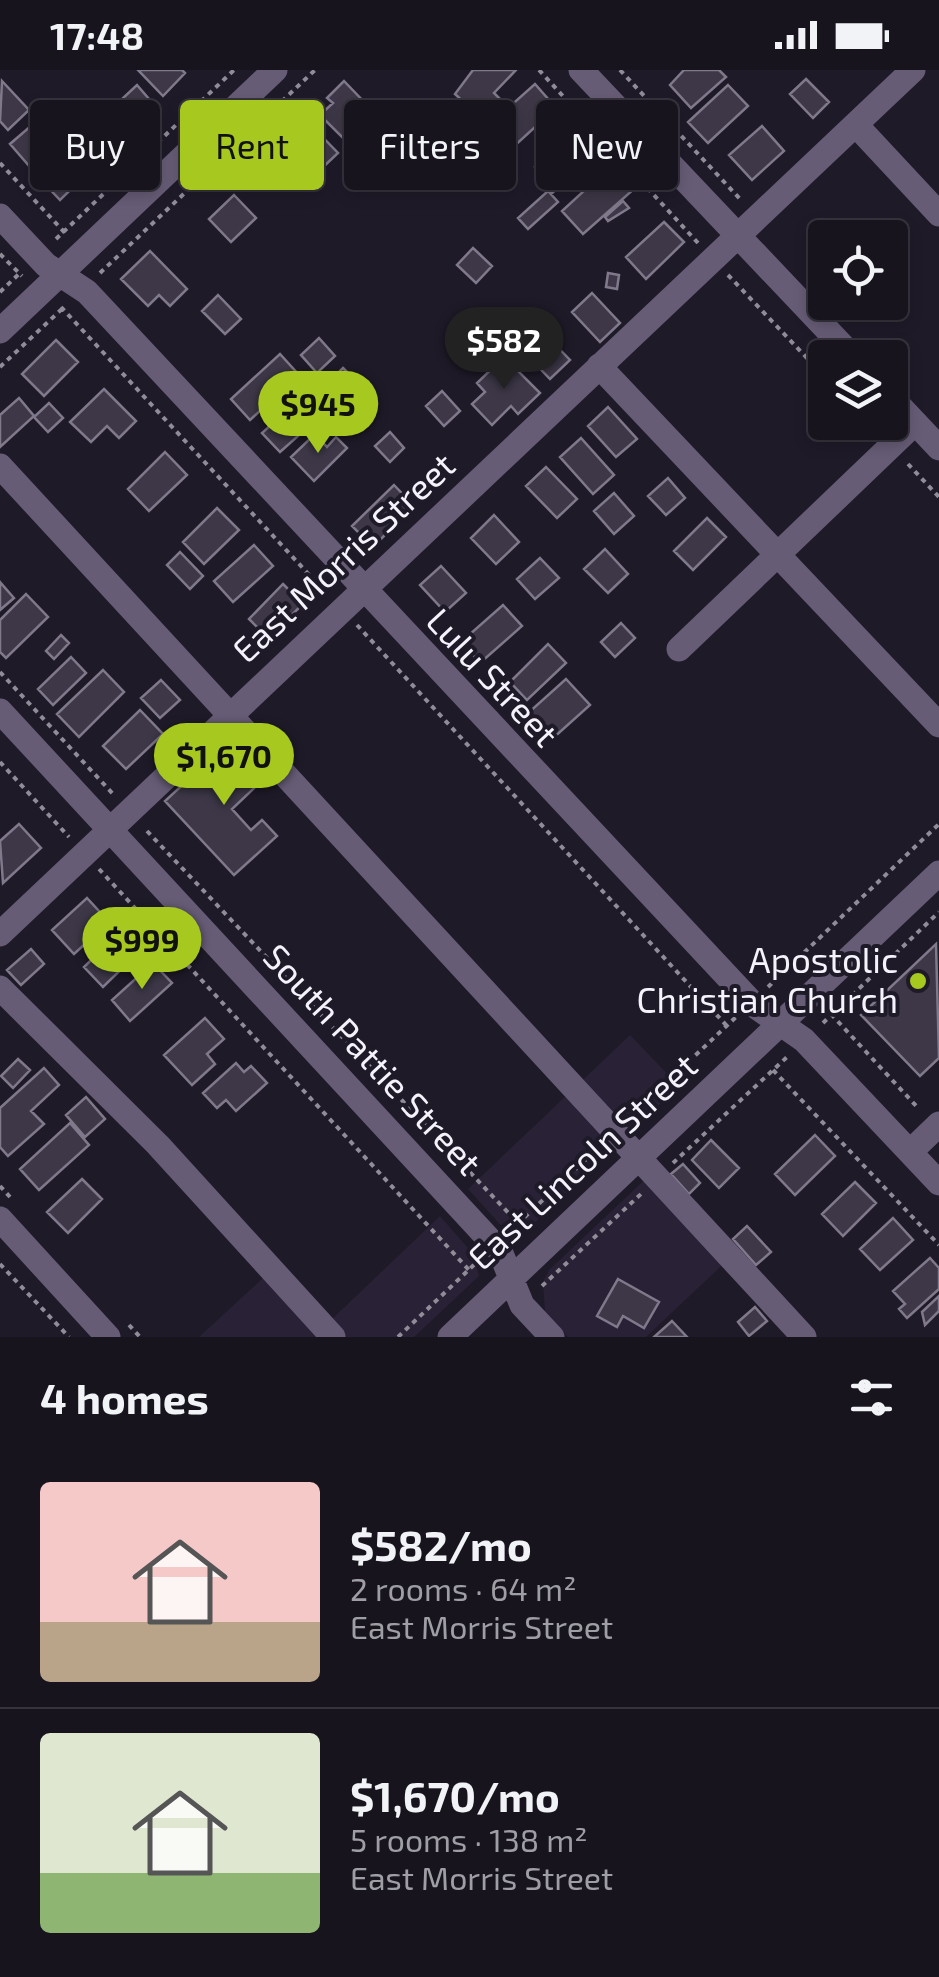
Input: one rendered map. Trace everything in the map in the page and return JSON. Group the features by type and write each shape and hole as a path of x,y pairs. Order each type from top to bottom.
{"street":[{"path":"0,331 275,70"},
{"path":"581,70 748,226 840,340"},
{"name":"East Morris Street","path":"0,934 913,70"},
{"path":"856,124 939,214"},
{"name":"Lulu Street","path":"0,216 28,265 50,283 83,289 752,1002 804,1040 939,1183"},
{"path":"599,366 939,724"},
{"path":"908,415 939,448"},
{"path":"679,650 916,423"},
{"path":"0,466 804,1337"},
{"name":"South Pattie Street","path":"0,711 119,820 495,1245 522,1305 552,1337"},
{"name":"East Lincoln Street","path":"450,1337 781,1024 935,885"},
{"path":"0,988 158,1145 333,1337"},
{"path":"910,1152 937,1126"},
{"path":"0,1219 108,1337"}],"path":[{"path":"0,292 234,70"},
{"path":"0,368 314,70"},
{"path":"539,70 808,359"},
{"path":"620,70 748,226"},
{"path":"0,254 28,265 50,283 62,308 727,1026"},
{"path":"0,672 119,820 518,1223"},
{"path":"0,762 469,1270"},
{"path":"398,1337 939,824"},
{"path":"522,1305 939,912"},
{"path":"831,1014 937,1126"},
{"path":"773,1070 939,1246"},
{"path":"0,1264 68,1337"}],"shaded area":[{"path":"630,1035 679,1086 529,1228 516,1233 506,1231 468,1189"},
{"path":"655,1170 734,1254 646,1337 568,1337 545,1312 543,1282 549,1270"},
{"path":"440,1216 474,1255 479,1276 414,1337 199,1337 275,1267 330,1321"}],"building":[{"path":"138,70 182,70 185,73 163,96"},
{"path":"473,70 516,70 494,93 501,100 462,100 455,94"},
{"path":"684,70 719,70 726,77 691,108 670,85"},
{"path":"806,79 829,102 813,118 790,94"},
{"path":"2,81 29,110 8,130 0,121"},
{"path":"344,81 362,100 344,100 344,139 324,119 324,111 333,103 327,98"},
{"path":"535,84 549,100 536,100 536,126 516,144 516,101"},
{"path":"137,85 150,100 121,100"},
{"path":"728,85 748,106 708,143 688,122"},
{"path":"762,126 784,151 752,180 729,155"},
{"path":"30,127 30,167 10,144"},
{"path":"324,139 338,153 324,166"},
{"path":"51,190 70,190 60,200"},
{"path":"585,190 633,190 583,234 562,211"},
{"path":"548,191 558,202 528,229 518,218"},
{"path":"234,195 256,218 231,242 209,219"},
{"path":"623,201 629,208 608,221 605,217"},
{"path":"664,222 684,242 646,279 626,257"},
{"path":"473,248 492,266 476,283 457,265"},
{"path":"150,251 187,289 170,306 159,295 148,306 121,279"},
{"path":"608,273 619,275 617,289 606,287"},
{"path":"592,293 620,323 600,342 572,312"},
{"path":"218,295 241,319 225,334 202,311"},
{"path":"535,324 570,360 550,379 522,350 533,340 526,333"},
{"path":"319,338 335,356 317,373 301,355"},
{"path":"56,340 78,362 44,396 22,374"},
{"path":"280,354 299,375 250,420 231,399"},
{"path":"504,357 540,393 518,414 511,406 492,425 472,404 485,392 477,383"},
{"path":"343,368 360,385 341,404 324,387"},
{"path":"104,389 136,421 119,438 107,426 91,442 70,422"},
{"path":"442,391 460,411 444,426 426,406"},
{"path":"19,398 34,416 0,447 0,415"},
{"path":"298,401 316,420 280,452 262,433"},
{"path":"49,403 63,418 48,432 34,417"},
{"path":"608,407 637,439 616,457 588,426"},
{"path":"390,432 404,448 390,462 375,446"},
{"path":"315,434 327,447 336,437 347,448 314,481 291,457"},
{"path":"581,438 614,475 593,494 560,457"},
{"path":"165,452 187,475 149,511 128,489"},
{"path":"546,467 577,499 557,518 526,486"},
{"path":"668,478 685,498 666,515 648,496"},
{"path":"394,485 414,506 373,547 352,526"},
{"path":"614,493 634,516 614,534 594,511"},
{"path":"217,508 239,530 204,564 183,542"},
{"path":"494,515 519,542 496,564 471,538"},
{"path":"707,518 726,537 693,570 674,551"},
{"path":"254,545 273,566 233,602 214,581"},
{"path":"605,549 628,574 608,593 584,569"},
{"path":"180,552 203,576 190,589 167,565"},
{"path":"540,558 559,578 535,599 517,579"},
{"path":"441,566 466,593 445,612 420,585"},
{"path":"0,582 14,598 0,610"},
{"path":"283,584 303,604 268,638 249,619"},
{"path":"26,594 48,617 6,658 0,652 0,620"},
{"path":"503,605 522,626 480,663 461,642"},
{"path":"621,623 635,638 615,657 601,642"},
{"path":"61,635 69,643 54,659 46,651"},
{"path":"548,644 566,663 527,700 510,682"},
{"path":"71,657 86,673 53,705 38,689"},
{"path":"103,670 124,692 79,737 57,714"},
{"path":"566,679 590,705 551,740 527,714"},
{"path":"161,680 180,700 160,718 141,698"},
{"path":"140,710 163,734 126,769 103,746"},
{"path":"226,745 244,765 256,754 272,771 232,809 251,830 262,820 277,836 234,875 165,801"},
{"path":"19,824 41,848 3,883 0,841"},
{"path":"87,898 109,922 74,954 52,930"},
{"path":"119,933 138,953 103,987 84,967"},
{"name":"Apostolic Christian Church","path":"936,944 939,1058 920,1076 861,1015"},
{"path":"31,949 44,964 21,985 7,970"},
{"path":"153,963 172,983 130,1021 112,1000"},
{"path":"205,1018 224,1039 207,1054 215,1064 192,1085 164,1055"},
{"path":"18,1059 30,1070 13,1088 1,1076"},
{"path":"236,1063 244,1072 251,1066 267,1083 236,1111 226,1100 217,1108 203,1093"},
{"path":"44,1068 59,1085 31,1111 44,1124 8,1156 0,1147 0,1108"},
{"path":"86,1097 105,1119 85,1137 66,1115"},
{"path":"70,1123 89,1145 39,1190 20,1169"},
{"path":"815,1135 835,1156 795,1195 775,1174"},
{"path":"711,1140 739,1168 719,1188 692,1160"},
{"path":"683,1164 700,1183 689,1194 671,1174"},
{"path":"82,1179 102,1199 68,1233 47,1212"},
{"path":"855,1182 876,1203 843,1236 822,1214"},
{"path":"893,1218 913,1240 880,1270 860,1249"},
{"path":"747,1226 771,1252 756,1265 733,1239"},
{"path":"930,1258 939,1268 939,1289 907,1318 899,1309 905,1304 893,1291"},
{"path":"618,1279 659,1302 644,1328 623,1316 617,1327 597,1316"},
{"path":"939,1296 939,1311 925,1325 922,1312"},
{"path":"755,1307 767,1321 749,1336 738,1322"},
{"path":"672,1321 687,1337 654,1337"}],"place":[{"name":"Apostolic Christian Church","path":"918,981"}]}
